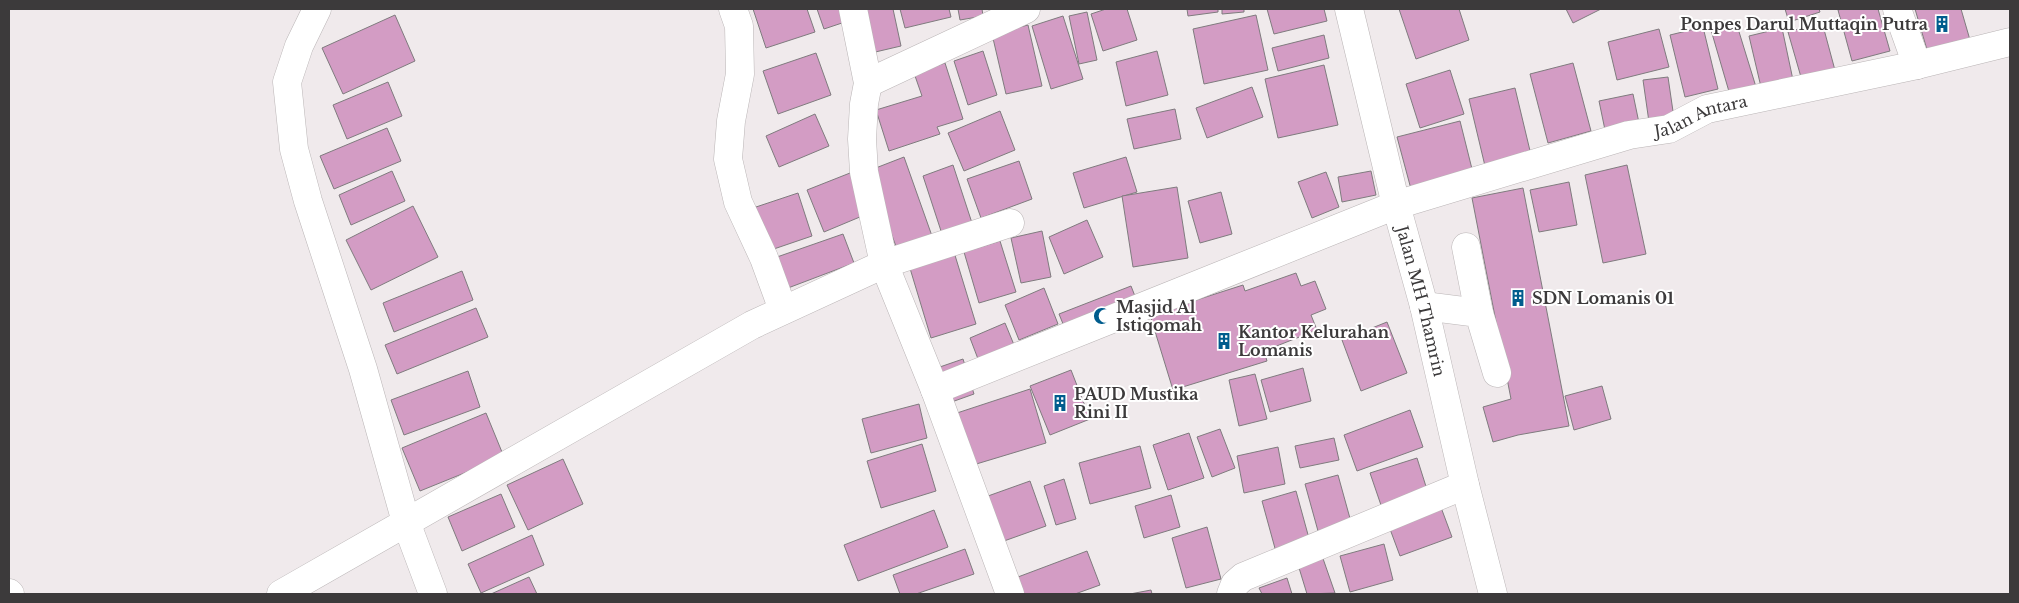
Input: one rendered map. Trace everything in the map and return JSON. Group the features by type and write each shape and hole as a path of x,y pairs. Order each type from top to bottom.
{"street":[{"path":"317,9 299,46 287,82 294,150 308,201 363,369 406,522 433,594"},
{"path":"732,9 739,26 740,74 731,121 728,159 738,202 764,258 783,310"},
{"path":"853,9 868,83 864,104 862,139 864,172 884,264 935,390 1010,594"},
{"path":"868,83 1026,9"},
{"name":"Jalan MH Thamrin","path":"1349,9 1396,205 1424,306 1465,485 1493,594"},
{"path":"1897,9 1917,65"},
{"name":"Jalan Antara","path":"935,390 1396,205 1629,134 1669,129 1707,109 1917,65 2010,42"},
{"path":"281,594 752,325 884,264 1010,223"},
{"path":"1466,247 1479,313 1497,373"},
{"path":"1424,306 1479,313"},
{"path":"1231,594 1235,584 1242,578 1465,485"}],"building":[{"path":"753,9 807,9 815,32 766,48"},
{"path":"817,9 851,9 854,19 824,29"},
{"path":"860,9 893,9 901,46 871,53"},
{"path":"900,9 949,9 951,17 905,28"},
{"path":"958,9 982,9 983,16 960,20"},
{"path":"1106,9 1127,9 1137,40 1103,51 1091,14"},
{"path":"1187,9 1218,9 1218,12 1188,16"},
{"path":"1222,9 1244,9 1244,12 1222,14"},
{"path":"1267,9 1324,9 1327,21 1274,34"},
{"path":"1399,9 1459,9 1469,40 1416,59"},
{"path":"1566,9 1601,9 1573,23"},
{"path":"1785,9 1819,9 1820,12 1789,22"},
{"path":"1878,9 1890,51 1852,61 1838,10"},
{"name":"Ponpes Darul Muttaqin Putra","path":"1915,9 1961,9 1970,40 1928,53"},
{"path":"1087,12 1097,60 1079,64 1069,16"},
{"path":"395,15 415,61 343,94 322,48"},
{"path":"1256,15 1268,70 1204,84 1193,29"},
{"path":"1063,16 1083,79 1051,89 1032,26"},
{"path":"1736,22 1756,87 1730,95 1711,30"},
{"path":"1822,22 1836,74 1803,84 1788,32"},
{"path":"1028,25 1042,86 1006,94 992,34"},
{"path":"1703,27 1718,89 1685,97 1670,35"},
{"path":"1782,28 1793,80 1761,87 1749,36"},
{"path":"1659,29 1669,67 1617,80 1608,42"},
{"path":"1324,35 1329,58 1278,71 1272,48"},
{"path":"983,51 997,95 968,105 954,61"},
{"path":"1157,51 1168,95 1126,106 1116,62"},
{"path":"816,53 831,95 778,114 763,71"},
{"path":"945,63 963,119 937,127 940,134 889,151 876,110 922,96 914,73"},
{"path":"1573,63 1591,131 1548,143 1530,74"},
{"path":"1324,65 1338,125 1278,138 1265,79"},
{"path":"1450,70 1464,114 1420,128 1406,84"},
{"path":"1668,77 1675,125 1650,129 1643,80"},
{"path":"388,82 402,116 347,139 333,105"},
{"path":"1252,87 1263,117 1207,138 1196,108"},
{"path":"1515,88 1531,155 1485,166 1469,99"},
{"path":"1633,94 1639,123 1605,130 1599,101"},
{"path":"1175,109 1181,139 1134,149 1127,119"},
{"path":"1000,111 1015,150 964,171 948,133"},
{"path":"815,114 829,146 779,167 766,136"},
{"path":"1460,121 1473,173 1411,189 1397,137"},
{"path":"387,128 401,161 334,189 320,156"},
{"path":"904,157 932,236 897,249 868,171"},
{"path":"1126,157 1137,192 1084,208 1073,173"},
{"path":"1019,161 1032,199 981,218 967,179"},
{"path":"953,165 973,226 943,237 923,176"},
{"name":"SDN Lomanis 01","path":"1627,165 1646,254 1603,263 1585,175"},
{"path":"392,171 405,201 351,225 339,195"},
{"path":"1371,171 1376,195 1342,202 1338,177"},
{"path":"1326,172 1339,207 1312,218 1298,182"},
{"path":"850,173 867,214 824,232 807,190"},
{"path":"1569,182 1577,225 1539,232 1530,190"},
{"path":"1177,187 1188,258 1133,267 1122,196"},
{"name":"SDN Lomanis 01","path":"1523,188 1569,426 1518,435 1493,442 1483,407 1511,399 1472,198"},
{"path":"1221,192 1232,234 1200,243 1188,201"},
{"path":"798,193 812,236 765,252 750,209"},
{"path":"413,206 438,257 371,290 346,240"},
{"path":"1087,220 1103,257 1064,274 1049,237"},
{"path":"1042,231 1051,277 1021,283 1011,238"},
{"path":"843,234 854,263 788,288 777,257"},
{"path":"1000,241 1016,292 979,303 964,252"},
{"path":"954,252 976,324 931,338 909,265"},
{"path":"462,271 473,300 394,332 383,303"},
{"name":"Kantor Kelurahan Lomanis","path":"1296,273 1301,286 1315,281 1326,309 1311,315 1317,330 1264,351 1267,361 1173,390 1150,315 1243,285 1245,291"},
{"name":"Masjid Al Istiqomah","path":"1131,286 1144,319 1072,346 1059,314"},
{"path":"1044,288 1058,324 1019,340 1005,305"},
{"path":"476,308 488,337 397,374 385,345"},
{"path":"1387,322 1407,373 1361,391 1342,340"},
{"path":"1005,323 1019,357 983,372 970,338"},
{"path":"963,359 974,394 946,404 934,369"},
{"path":"1303,368 1311,401 1270,412 1261,380"},
{"name":"PAUD Mustika Rini II","path":"1071,370 1090,419 1050,435 1030,386"},
{"path":"468,371 480,407 404,435 391,400"},
{"path":"1255,374 1267,419 1239,426 1229,380"},
{"path":"1602,386 1611,419 1574,430 1565,396"},
{"path":"1030,389 1046,443 973,465 957,413"},
{"path":"919,404 927,438 871,453 862,419"},
{"path":"1410,410 1423,447 1357,471 1344,435"},
{"path":"486,413 504,457 420,491 402,448"},
{"path":"1220,429 1235,468 1212,477 1197,437"},
{"path":"1189,433 1204,478 1168,490 1153,445"},
{"path":"1334,438 1339,460 1300,468 1295,446"},
{"path":"922,444 936,491 881,508 867,461"},
{"path":"1140,446 1151,488 1090,504 1079,463"},
{"path":"1278,447 1285,484 1244,493 1237,456"},
{"path":"1417,458 1429,496 1383,511 1370,473"},
{"path":"563,459 583,504 528,530 507,485"},
{"path":"1338,475 1351,522 1318,531 1305,484"},
{"path":"1064,479 1076,519 1056,525 1044,486"},
{"path":"1030,481 1046,526 1004,541 988,496"},
{"path":"1296,491 1310,542 1276,552 1262,501"},
{"path":"501,494 515,527 462,551 448,517"},
{"path":"1171,495 1180,527 1144,538 1135,506"},
{"path":"1439,502 1452,537 1400,556 1387,521"},
{"path":"934,510 948,547 858,581 844,545"},
{"path":"1207,527 1221,579 1186,588 1172,538"},
{"path":"532,535 544,565 481,593 468,564"},
{"path":"1384,544 1393,580 1350,592 1340,556"},
{"path":"965,549 974,574 916,594 900,594 893,575"},
{"path":"1320,550 1335,593 1307,594 1296,558"},
{"path":"1087,551 1100,585 1075,594 1015,594 1010,580"},
{"path":"529,577 537,594 491,594"},
{"path":"1287,578 1292,594 1262,594 1259,588"},
{"path":"1151,590 1152,594 1130,594"}],"place":[{"name":"Ponpes Darul Muttaqin Putra","path":"1942,24"},
{"name":"SDN Lomanis 01","path":"1518,298"},
{"name":"Masjid Al Istiqomah","path":"1102,316"},
{"name":"Kantor Kelurahan Lomanis","path":"1224,341"},
{"name":"PAUD Mustika Rini II","path":"1060,403"}]}
